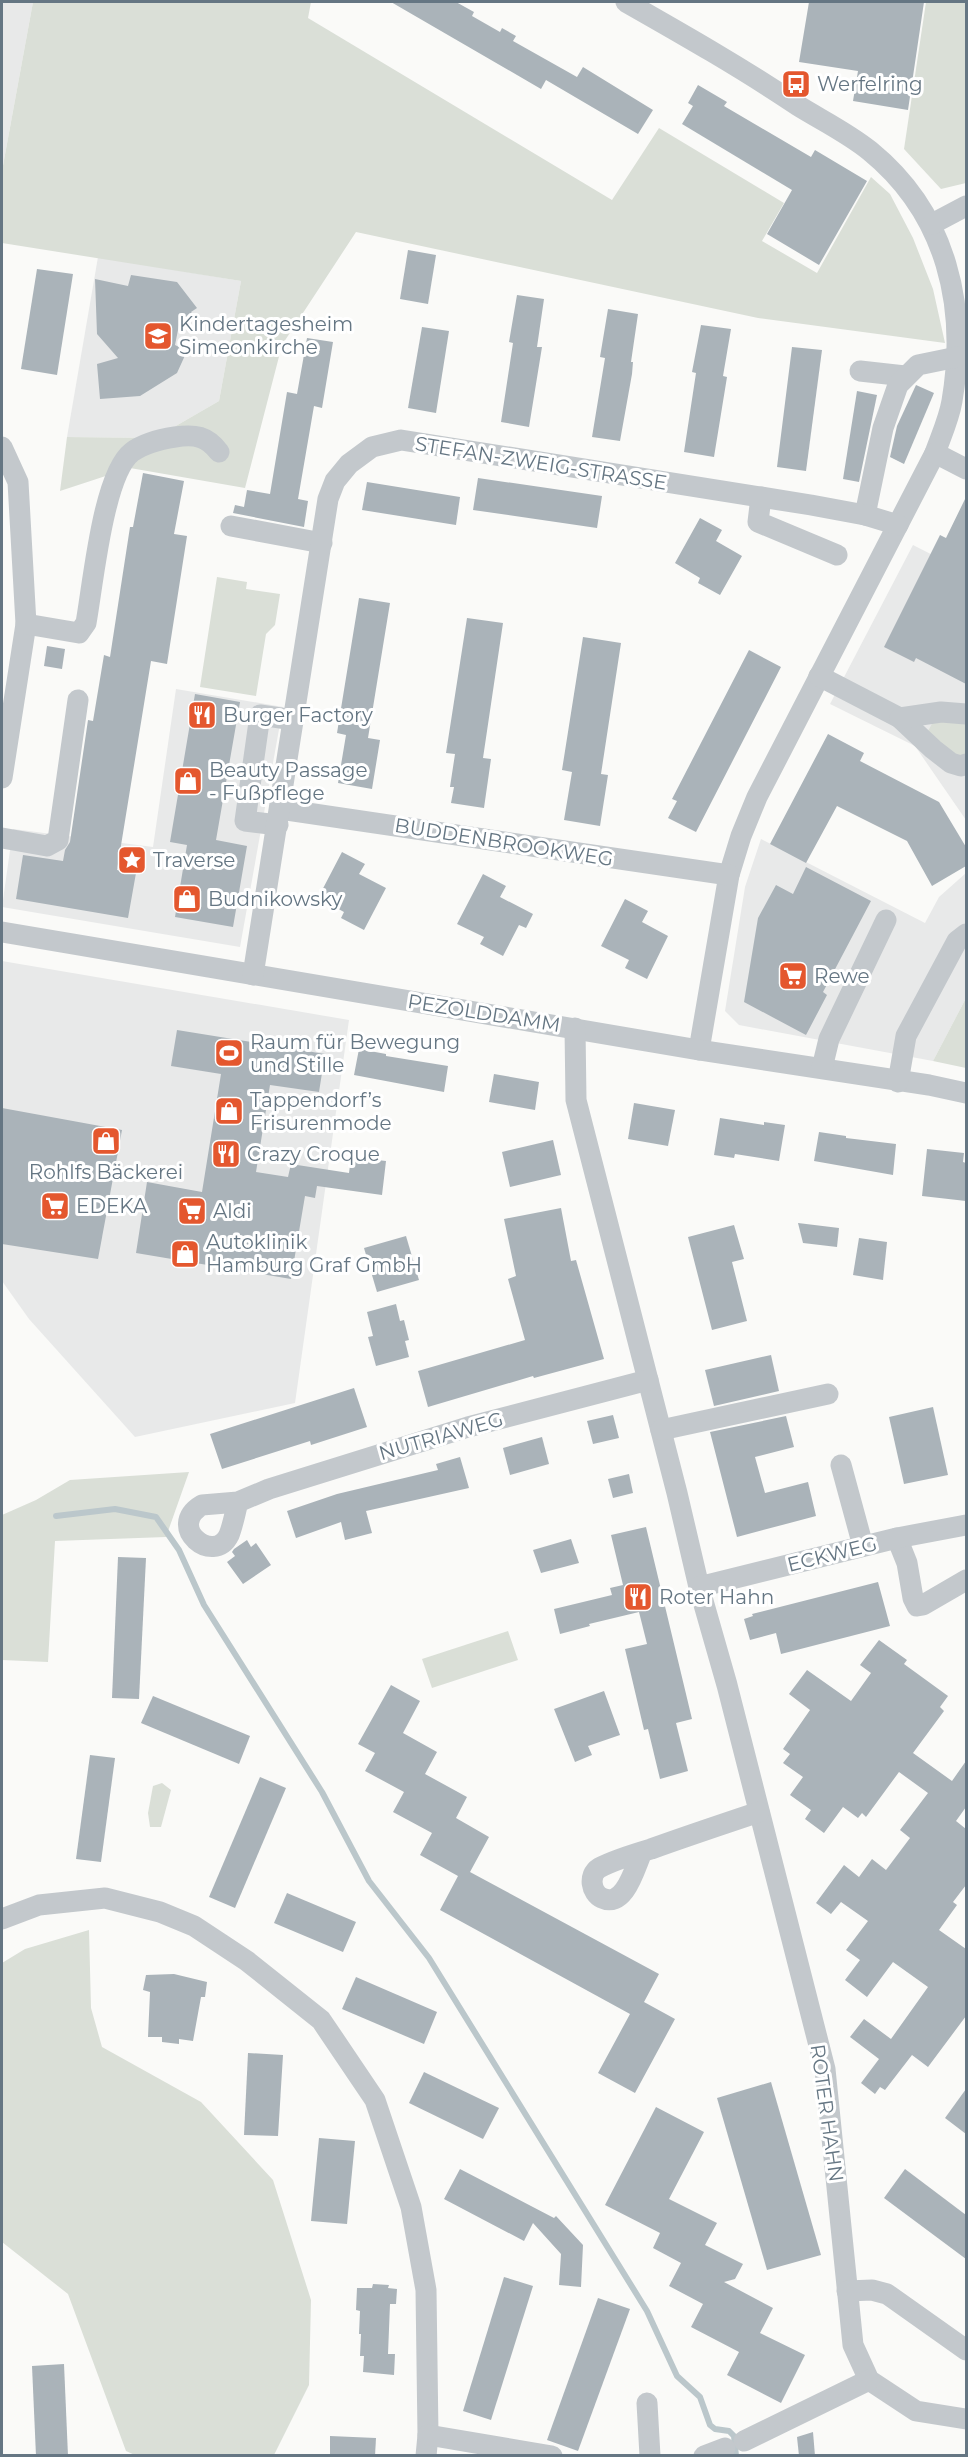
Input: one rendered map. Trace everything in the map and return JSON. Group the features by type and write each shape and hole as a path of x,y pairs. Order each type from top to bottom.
{"street":[{"path":"626,2 749,74 870,151 915,198 932,224 954,283 959,313 952,402 935,453 819,676 758,797 741,836 729,875 699,1050"},
{"path":"932,224 966,206"},
{"path":"865,515 883,428 898,385 918,365 957,357"},
{"path":"860,371 905,376"},
{"path":"26,624 79,633 86,623 109,491 120,465 131,453 170,438 190,435 204,437 219,452"},
{"name":"STEFAN-ZWEIG-STRASSE","path":"253,975 328,500 335,481 349,464 372,447 401,440 761,497 865,515 898,525"},
{"path":"2,447 18,482 26,624 2,778"},
{"path":"935,453 966,469"},
{"path":"761,497 758,522 837,555"},
{"path":"231,526 322,543"},
{"path":"819,676 900,718 943,757 961,766 966,764"},
{"path":"2,838 47,846 58,840 78,700"},
{"path":"900,718 941,712 966,714"},
{"name":"BUDDENBROOKWEG","path":"294,720 260,715 245,821 279,817 729,875"},
{"path":"822,1068 829,1039 886,920"},
{"name":"PEZOLDDAMM","path":"2,932 966,1093"},
{"path":"898,1082 906,1036 957,941 966,934"},
{"name":"ROTER HAHN","path":"575,1028 576,1100 699,1587 825,2069 853,2345 869,2380"},
{"name":"NUTRIAWEG","path":"238,1502 268,1489 468,1427 648,1380"},
{"path":"661,1431 828,1394"},
{"path":"841,1465 863,1546"},
{"name":"ECKWEG","path":"699,1587 897,1538 966,1525"},
{"path":"897,1538 907,1563 913,1598 917,1606 923,1605 966,1580"},
{"path":"642,1852 759,1812"},
{"path":"2,1919 39,1905 105,1898 160,1912 194,1926 247,1961 321,2020 375,2100 411,2207 426,2290 427,2445 552,2456"},
{"path":"847,2291 872,2290 887,2294 966,2350"},
{"path":"704,2456 754,2438 869,2380 916,2411 966,2419"},
{"path":"647,2403 650,2456"}],"shaded area":[{"path":"2,2 33,2 2,171"},
{"path":"33,2 311,2 308,18 612,200 659,128 784,203 762,241 817,273 871,177 890,194 913,238 933,289 945,343 758,318 356,232 282,345 245,488 130,468 60,491 67,437 155,438 219,401 241,281 2,243 2,171"},
{"path":"926,2 966,2 966,183 941,189 904,149"},
{"name":"Kindertagesheim Simeonkirche","path":"98,257 241,281 219,401 155,438 67,437"},
{"path":"913,545 966,572 966,820 915,746 830,704"},
{"path":"217,577 247,582 246,589 280,594 275,625 266,634 256,696 200,687"},
{"path":"176,689 283,707 240,947 2,907 13,829 153,847"},
{"path":"966,721 966,753 964,756 951,753 928,731 933,722"},
{"path":"761,839 925,923 939,897 966,873 966,998 933,1061 739,1025 725,1011 745,887"},
{"path":"2,961 349,1020 295,1403 135,1437 29,1319 2,1281"},
{"path":"966,998 966,1068 933,1061"},
{"path":"189,1472 166,1537 55,1541 48,1662 2,1660 2,1515 36,1500 70,1480"},
{"path":"508,1631 518,1660 432,1688 422,1659"},
{"path":"162,1783 171,1790 161,1827 150,1827 148,1813 153,1786"},
{"path":"89,1930 91,2008 102,2047 201,2102 273,2180 311,2300 309,2385 274,2455 137,2456 126,2451 68,2294 2,2242 2,1963 25,1949"}],"building":[{"path":"391,2 456,2 474,12 472,16 500,32 502,28 516,36 513,41 577,77 583,67 653,110 638,134 546,80 541,89"},
{"path":"809,2 924,2 908,110 853,101 858,71 799,62"},
{"path":"698,85 727,102 724,106 811,157 815,150 867,181 819,265 767,234 792,190 682,124 693,106 688,103"},
{"path":"408,250 436,255 428,304 400,299"},
{"path":"37,269 73,274 57,375 21,369"},
{"path":"131,275 177,282 197,308 191,312 196,319 180,320 175,345 187,351 177,373 140,396 100,399 97,364 118,358 97,334 95,279 128,286"},
{"path":"517,295 544,299 537,347 542,347 529,427 501,422 513,343 509,342"},
{"path":"608,309 638,314 631,362 633,362 632,374 620,441 592,437 605,358 600,357"},
{"path":"701,325 731,329 723,376 727,377 714,457 684,452 696,373 692,372"},
{"path":"422,327 449,331 436,413 408,408"},
{"path":"307,338 333,342 322,408 314,406 298,499 308,501 304,527 233,513 235,505 244,507 247,490 270,494 287,392 297,394"},
{"path":"792,347 822,350 806,471 777,467"},
{"path":"916,385 934,393 904,464 890,457 897,426"},
{"path":"857,391 877,395 859,482 843,479"},
{"path":"143,473 184,481 174,534 187,536 167,664 151,661 117,870 136,873 128,918 16,899 23,855 63,861 65,850 70,842 88,720 93,721 104,655 110,657 130,527 133,527"},
{"path":"478,478 602,496 597,528 473,510"},
{"path":"367,482 460,497 456,525 362,510"},
{"path":"966,497 966,684 916,658 914,662 884,647 940,535 946,538"},
{"path":"700,518 722,530 716,541 742,556 720,595 698,583 700,578 675,563"},
{"path":"359,598 390,603 368,738 380,740 372,789 338,783 346,735 337,733"},
{"path":"467,618 503,623 483,758 491,759 484,808 451,803 454,787 450,787 455,754 446,753"},
{"path":"583,637 621,643 601,774 608,775 600,826 564,820 572,772 562,770"},
{"path":"47,646 65,649 62,669 44,666"},
{"path":"749,650 781,667 696,832 668,818 677,801 672,799"},
{"path":"195,694 240,702 216,840 247,846 233,927 175,917 187,845 170,842"},
{"path":"828,734 864,753 860,761 939,802 966,847 966,866 932,886 907,841 837,806 806,863 770,844"},
{"path":"342,852 365,864 359,874 386,888 364,930 341,918 344,912 318,898"},
{"path":"806,867 871,901 823,992 827,995 806,1035 744,1002 758,918 776,885 793,894"},
{"path":"483,874 506,886 500,897 533,914 526,928 519,925 503,956 480,944 484,937 457,924"},
{"path":"625,899 648,911 642,922 668,936 647,979 625,968 629,960 601,946"},
{"path":"177,1030 325,1054 319,1092 270,1085 256,1172 288,1177 291,1164 349,1173 351,1157 386,1161 382,1195 317,1186 315,1198 305,1196 291,1279 136,1253 147,1182 202,1192 221,1074 171,1066"},
{"path":"359,1049 386,1054 386,1056 448,1066 444,1092 354,1075"},
{"path":"494,1074 539,1082 535,1110 489,1102"},
{"path":"634,1103 675,1110 668,1146 628,1139"},
{"name":"EDEKA","path":"2,1108 122,1130 98,1259 2,1244"},
{"path":"720,1118 764,1125 764,1122 785,1125 779,1161 735,1154 734,1158 714,1155"},
{"path":"819,1132 896,1144 893,1175 814,1161"},
{"path":"553,1140 561,1175 510,1187 502,1152"},
{"path":"927,1149 964,1153 966,1201 922,1196"},
{"path":"561,1208 571,1261 576,1260 604,1359 534,1378 533,1376 428,1407 418,1371 525,1340 508,1279 516,1276 504,1219"},
{"path":"798,1223 839,1228 837,1247 803,1243"},
{"path":"734,1225 744,1259 732,1262 747,1321 712,1330 688,1237"},
{"path":"406,1236 419,1280 377,1292 364,1248"},
{"path":"859,1238 887,1242 883,1280 853,1275"},
{"path":"396,1304 400,1321 404,1320 409,1340 405,1341 409,1357 376,1366 368,1337 373,1336 367,1312"},
{"path":"771,1355 779,1391 714,1406 705,1370"},
{"path":"354,1388 367,1427 311,1445 310,1441 222,1469 210,1434"},
{"path":"933,1407 948,1475 904,1484 889,1417"},
{"path":"613,1415 619,1438 593,1444 587,1421"},
{"path":"786,1416 794,1447 755,1457 765,1493 808,1482 816,1516 737,1537 710,1432"},
{"path":"542,1437 549,1464 510,1475 503,1448"},
{"path":"460,1457 469,1488 366,1511 372,1533 345,1540 341,1522 296,1538 287,1511 337,1494 438,1470 436,1464"},
{"path":"629,1474 633,1493 613,1498 608,1479"},
{"path":"646,1527 692,1719 676,1723 688,1771 660,1779 648,1729 644,1730 625,1649 647,1644 639,1612 589,1624 590,1626 560,1634 554,1609 612,1595 610,1588 623,1585 611,1535"},
{"path":"571,1539 579,1563 541,1573 533,1550"},
{"path":"247,1540 251,1547 256,1543 271,1565 243,1584 227,1562 235,1556 232,1552 234,1549"},
{"path":"118,1557 146,1558 139,1699 112,1698"},
{"path":"878,1582 890,1626 781,1654 776,1633 750,1640 744,1619 753,1616 752,1614"},
{"path":"879,1640 907,1660 904,1664 948,1696 940,1707 944,1711 913,1753 952,1781 966,1761 966,1807 956,1821 966,1829 966,1885 953,1902 957,1905 939,1930 966,1949 966,2016 928,2067 912,2055 885,2090 880,2087 875,2094 861,2083 879,2059 850,2037 864,2019 891,2039 928,1987 893,1962 867,1997 845,1980 860,1960 846,1950 868,1921 841,1902 831,1914 816,1903 844,1865 859,1877 872,1859 886,1870 910,1838 900,1830 928,1793 899,1772 866,1817 862,1813 858,1818 843,1807 824,1833 805,1819 811,1810 790,1795 803,1777 783,1763 790,1754 783,1749 810,1710 789,1694 807,1670 851,1701 871,1673 860,1665"},
{"path":"391,1685 420,1701 403,1733 437,1752 425,1774 467,1797 456,1818 489,1837 470,1872 659,1974 644,2002 675,2019 635,2093 598,2073 630,2014 440,1910 458,1876 420,1855 432,1833 393,1812 404,1792 365,1771 375,1753 358,1744"},
{"path":"604,1691 620,1735 588,1746 592,1755 575,1762 554,1709"},
{"path":"153,1696 250,1736 239,1764 141,1723"},
{"path":"90,1755 115,1758 101,1862 76,1859"},
{"path":"260,1777 286,1788 235,1908 209,1897"},
{"path":"287,1893 356,1922 343,1952 274,1923"},
{"path":"174,1974 207,1982 205,1997 201,1997 193,2041 179,2039 179,2044 162,2042 162,2037 148,2037 150,1992 143,1990 146,1975"},
{"path":"356,1977 437,2012 424,2044 342,2009"},
{"path":"248,2053 283,2055 278,2136 244,2135"},
{"path":"424,2072 499,2108 483,2139 409,2103"},
{"path":"771,2082 821,2255 767,2270 717,2098"},
{"path":"966,2089 966,2134 945,2118"},
{"path":"656,2107 704,2132 669,2199 717,2223 705,2245 743,2264 735,2279 724,2282 773,2308 760,2333 805,2355 781,2403 727,2375 739,2352 691,2327 703,2304 669,2286 681,2263 653,2248 660,2233 605,2205"},
{"path":"319,2138 355,2141 347,2224 311,2221"},
{"path":"460,2169 554,2218 556,2216 583,2245 581,2287 559,2285 561,2254 533,2223 524,2241 444,2199"},
{"path":"905,2169 966,2215 966,2259 884,2198"},
{"path":"504,2277 533,2286 491,2420 463,2411"},
{"path":"373,2284 389,2285 388,2288 397,2289 396,2304 390,2304 388,2354 395,2354 394,2375 363,2372 364,2356 360,2356 360,2311 356,2310 357,2288 372,2288"},
{"path":"598,2298 630,2309 578,2451 547,2440"},
{"path":"64,2364 68,2456 36,2456 32,2366"},
{"path":"813,2432 815,2456 799,2456 797,2437"},
{"path":"330,2436 376,2438 375,2456 330,2456"}],"waterway":[{"path":"56,1516 115,1509 156,1517 179,1550 204,1605 322,1792 369,1881 429,1958 647,2311 677,2376 700,2397 710,2425 715,2429 729,2431 734,2436 736,2456"}],"place":[{"name":"Werfelring","path":"796,84"},
{"name":"Kindertagesheim Simeonkirche","path":"158,336"},
{"name":"Burger Factory","path":"202,715"},
{"name":"Beauty Passage - Fußpflege","path":"188,781"},
{"name":"Traverse","path":"132,860"},
{"name":"Budnikowsky","path":"187,899"},
{"name":"Rewe","path":"793,976"},
{"name":"Raum für Bewegung und Stille","path":"229,1053"},
{"name":"Tappendorf’s Frisurenmode","path":"229,1111"},
{"name":"Rohlfs Bäckerei","path":"106,1141"},
{"name":"Crazy Croque","path":"226,1154"},
{"name":"EDEKA","path":"55,1206"},
{"name":"Aldi","path":"192,1211"},
{"name":"Autoklinik Hamburg Graf GmbH","path":"185,1254"},
{"name":"Roter Hahn","path":"638,1597"}]}
